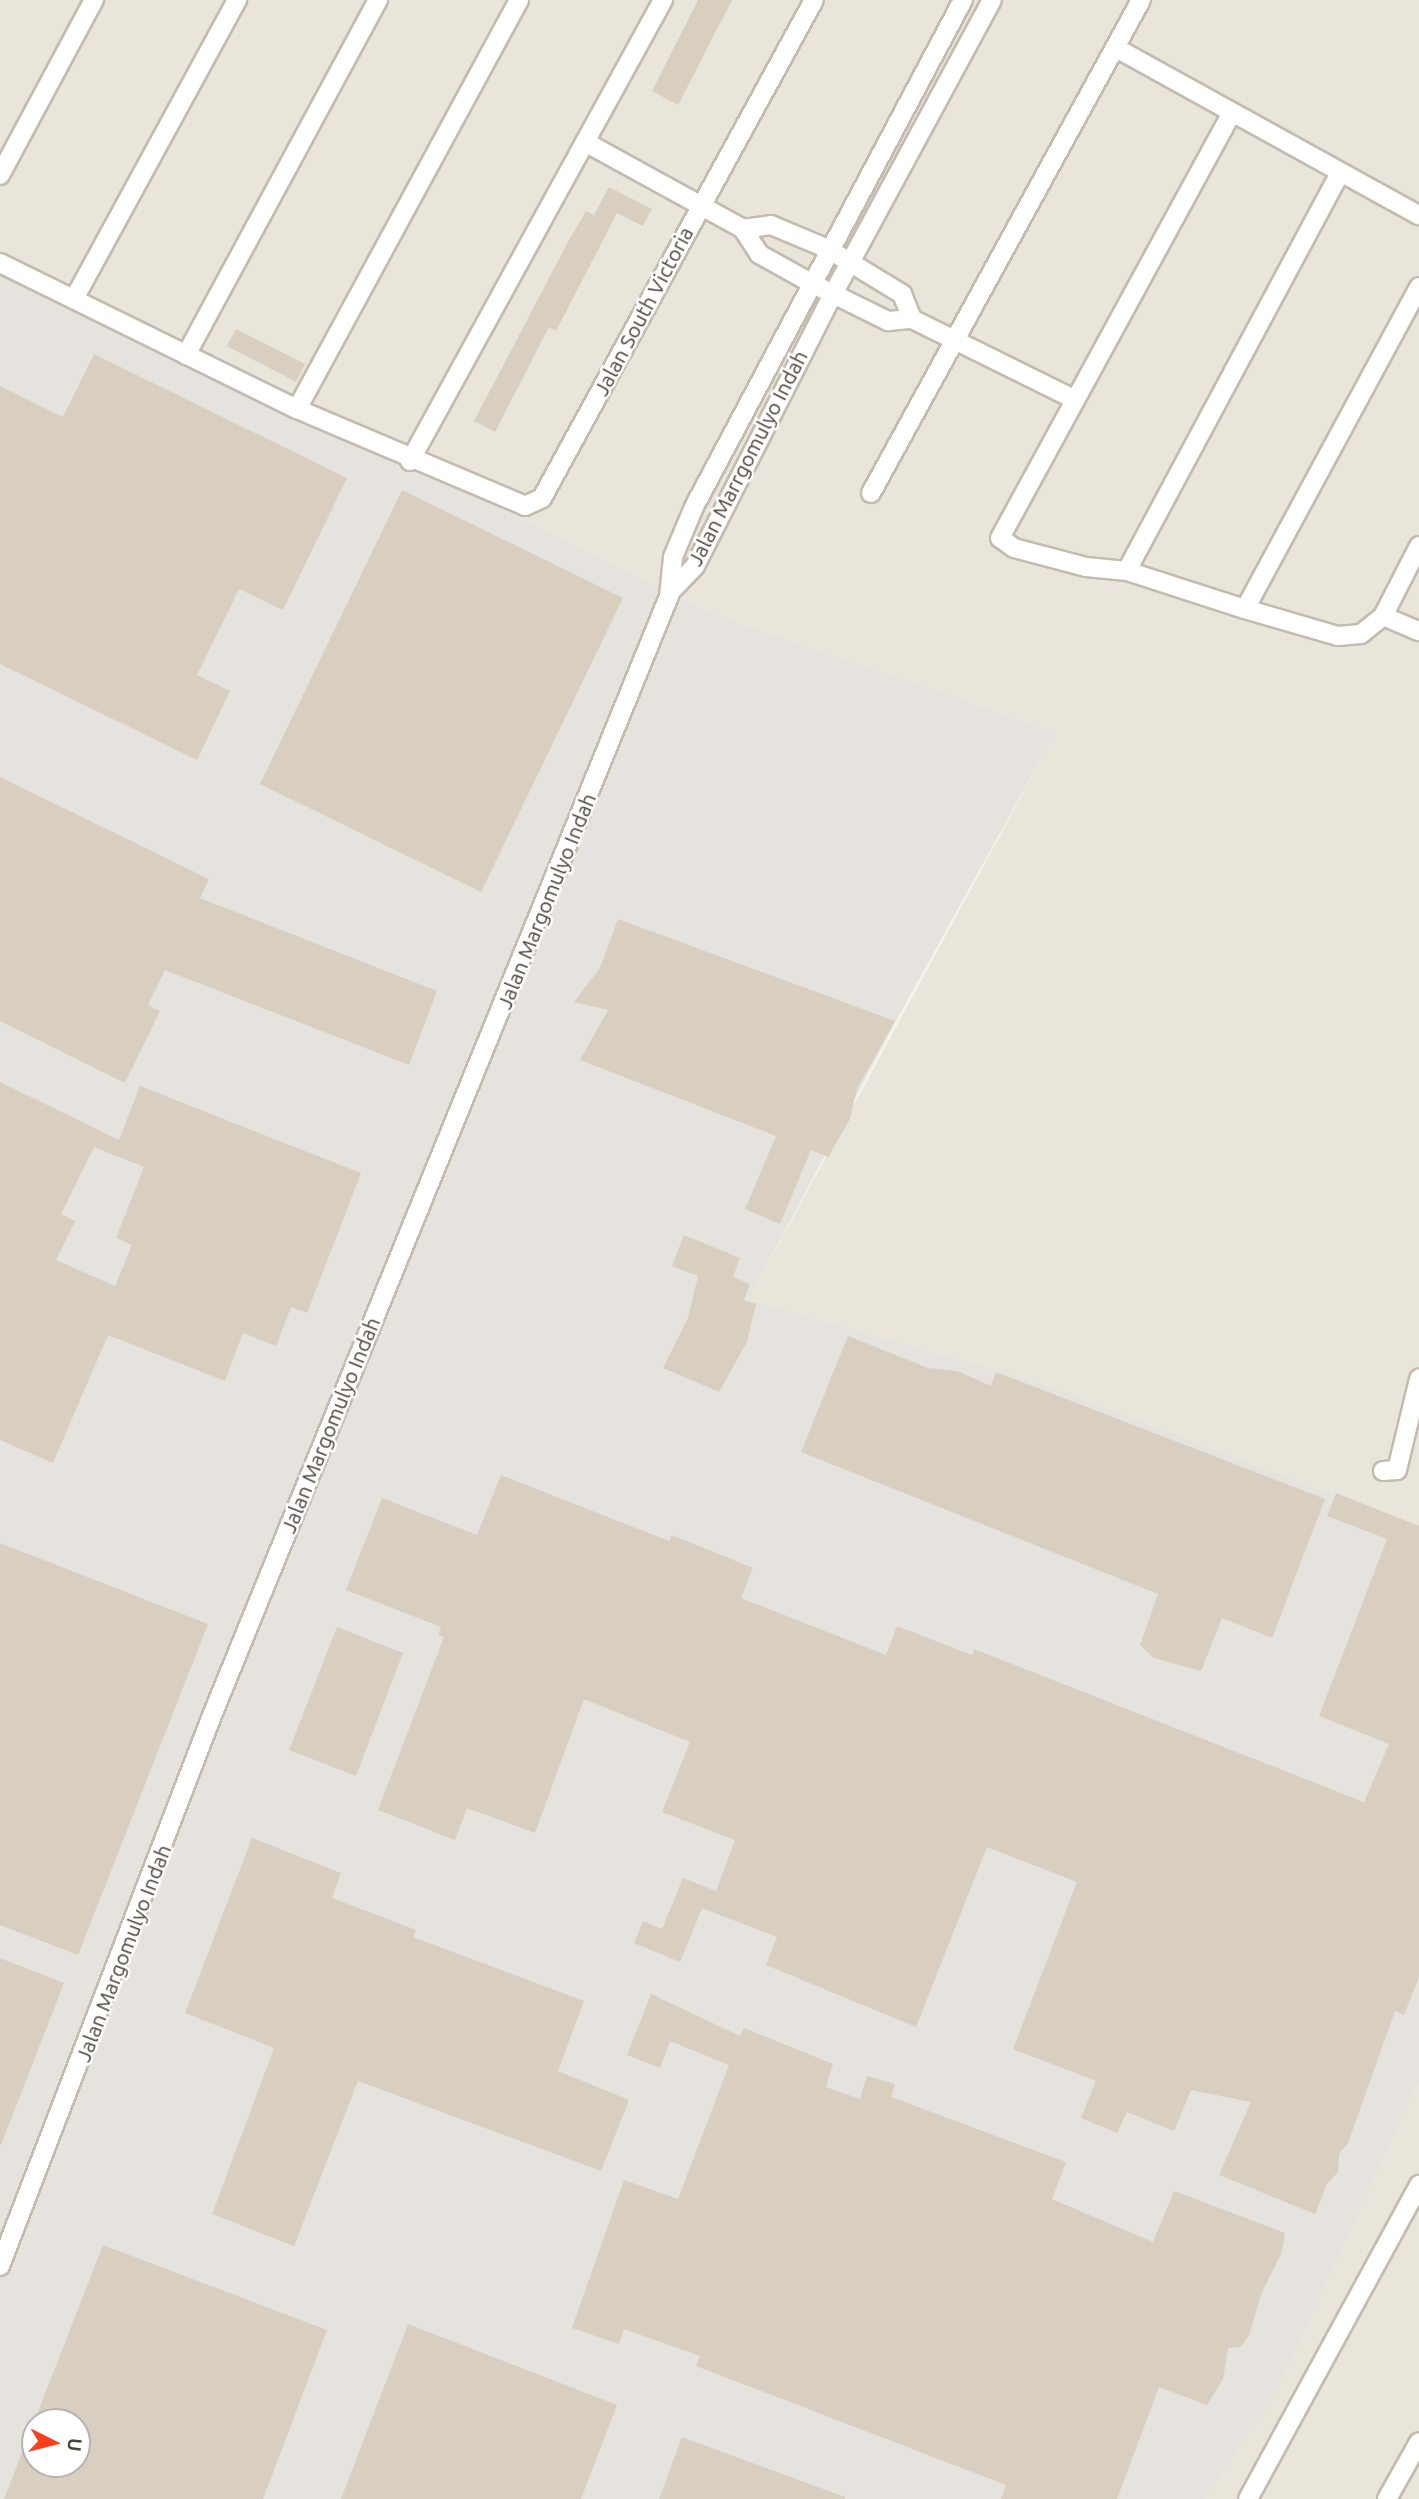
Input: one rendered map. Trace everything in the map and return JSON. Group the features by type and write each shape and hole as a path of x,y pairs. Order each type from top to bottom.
{"street":[{"path":"0,176 94,0"},
{"path":"74,299 237,0"},
{"path":"186,355 378,0"},
{"path":"297,410 519,0"},
{"path":"410,461 663,0"},
{"name":"Jalan South Victoria","path":"0,262 297,410 410,461 525,506 542,498 814,0"},
{"name":"Jalan Marrgomulyo Indah","path":"672,590 673,557 694,507 828,249 963,0"},
{"name":"Jalan Marrgomulyo Indah","path":"672,590 695,566 850,261 992,0"},
{"path":"871,494 1141,0"},
{"path":"1116,48 1231,114 1419,215"},
{"path":"1231,114 1000,538 1014,548 1074,564 1127,571 1338,636 1361,634 1383,617 1419,546"},
{"path":"585,142 743,229 759,254 811,283 888,321 912,319 1074,399"},
{"path":"1127,571 1340,173"},
{"path":"743,229 771,225 828,249 902,294 912,319"},
{"path":"1245,609 1419,288"},
{"name":"Jalan Margomulyo Indah","path":"0,2266 211,1718 672,590"},
{"path":"1383,617 1419,631"},
{"path":"1383,1471 1397,1470 1419,1380"},
{"path":"1248,2499 1419,2185"},
{"path":"1387,2499 1419,2442"}],"shaded area":[{"path":"0,0 1419,0 1419,1527 1031,1379 749,1299 1056,732 706,611 0,258"},
{"path":"0,258 706,611 1056,732 898,1017 749,1299 1031,1379 1419,1527 1419,2081 1273,2401 1205,2499 0,2499"},
{"path":"1419,2081 1419,2499 1205,2499 1273,2401"}],"building":[{"path":"698,0 732,0 678,105 652,91"},
{"path":"609,187 652,209 643,226 617,213 556,331 549,327 495,432 474,421 569,240 586,211 594,215"},
{"path":"236,329 305,364 296,382 227,346"},
{"path":"94,354 347,478 283,610 239,589 197,675 230,691 197,760 0,664 0,386 63,417"},
{"path":"402,490 623,598 481,892 260,784"},
{"path":"0,777 209,879 200,898 437,991 409,1065 165,970 148,1005 160,1011 125,1083 0,1021"},
{"path":"618,919 895,1021 857,1089 850,1119 828,1157 811,1150 780,1224 745,1209 776,1136 580,1060 608,1010 574,1002 600,968"},
{"path":"0,1082 119,1140 140,1086 361,1173 307,1313 291,1307 276,1346 243,1333 225,1381 108,1335 53,1463 0,1440","holes":["94,1147 144,1167 116,1238 132,1245 115,1286 56,1260 75,1221 61,1214"]},
{"path":"684,1235 740,1258 733,1277 750,1284 744,1300 756,1304 747,1342 719,1392 663,1368 688,1318 698,1276 672,1266"},
{"path":"848,1336 928,1368 957,1371 991,1386 996,1372 1325,1499 1272,1638 1222,1618 1201,1671 1154,1658 1140,1645 1158,1594 801,1452"},
{"path":"501,1475 669,1541 672,1535 753,1568 741,1598 886,1655 897,1626 972,1655 974,1649 1364,1802 1389,1744 1319,1716 1387,1539 1327,1516 1336,1493 1419,1526 1419,1977 1404,2015 1395,2011 1348,2143 1339,2154 1338,2172 1327,2184 1315,2214 1219,2175 1251,2102 1191,2090 1174,2131 1127,2112 1117,2133 1081,2118 1096,2081 1013,2049 1077,1882 987,1847 916,2027 766,1965 777,1937 702,1908 680,1962 634,1943 643,1921 662,1929 683,1878 716,1891 735,1840 662,1812 690,1742 584,1699 535,1833 467,1808 455,1840 378,1810 444,1637 438,1635 441,1627 346,1590 382,1498 477,1535"},
{"path":"0,1543 208,1624 78,1955 0,1925"},
{"path":"337,1627 403,1653 356,1776 289,1750"},
{"path":"252,1838 341,1873 332,1898 416,1930 413,1937 584,2001 558,2071 629,2100 601,2171 358,2081 294,2246 212,2214 274,2048 185,2013"},
{"path":"0,1958 64,1983 1,2145 0,2144"},
{"path":"651,1994 740,2036 744,2028 833,2064 826,2087 860,2099 867,2076 895,2084 891,2097 1066,2162 1052,2199 1153,2242 1174,2191 1285,2233 1282,2252 1262,2292 1249,2335 1241,2347 1228,2348 1223,2379 1207,2405 1159,2387 1117,2499 1001,2499 1006,2485 696,2366 700,2356 624,2329 619,2344 572,2328 624,2180 678,2199 729,2065 670,2041 660,2068 627,2055"},
{"path":"103,2245 327,2330 263,2499 4,2499 21,2455 21,2478 91,2478 91,2408 39,2408"},
{"path":"408,2324 617,2405 581,2499 341,2499"},
{"path":"682,2437 845,2497 845,2499 659,2499"}]}
